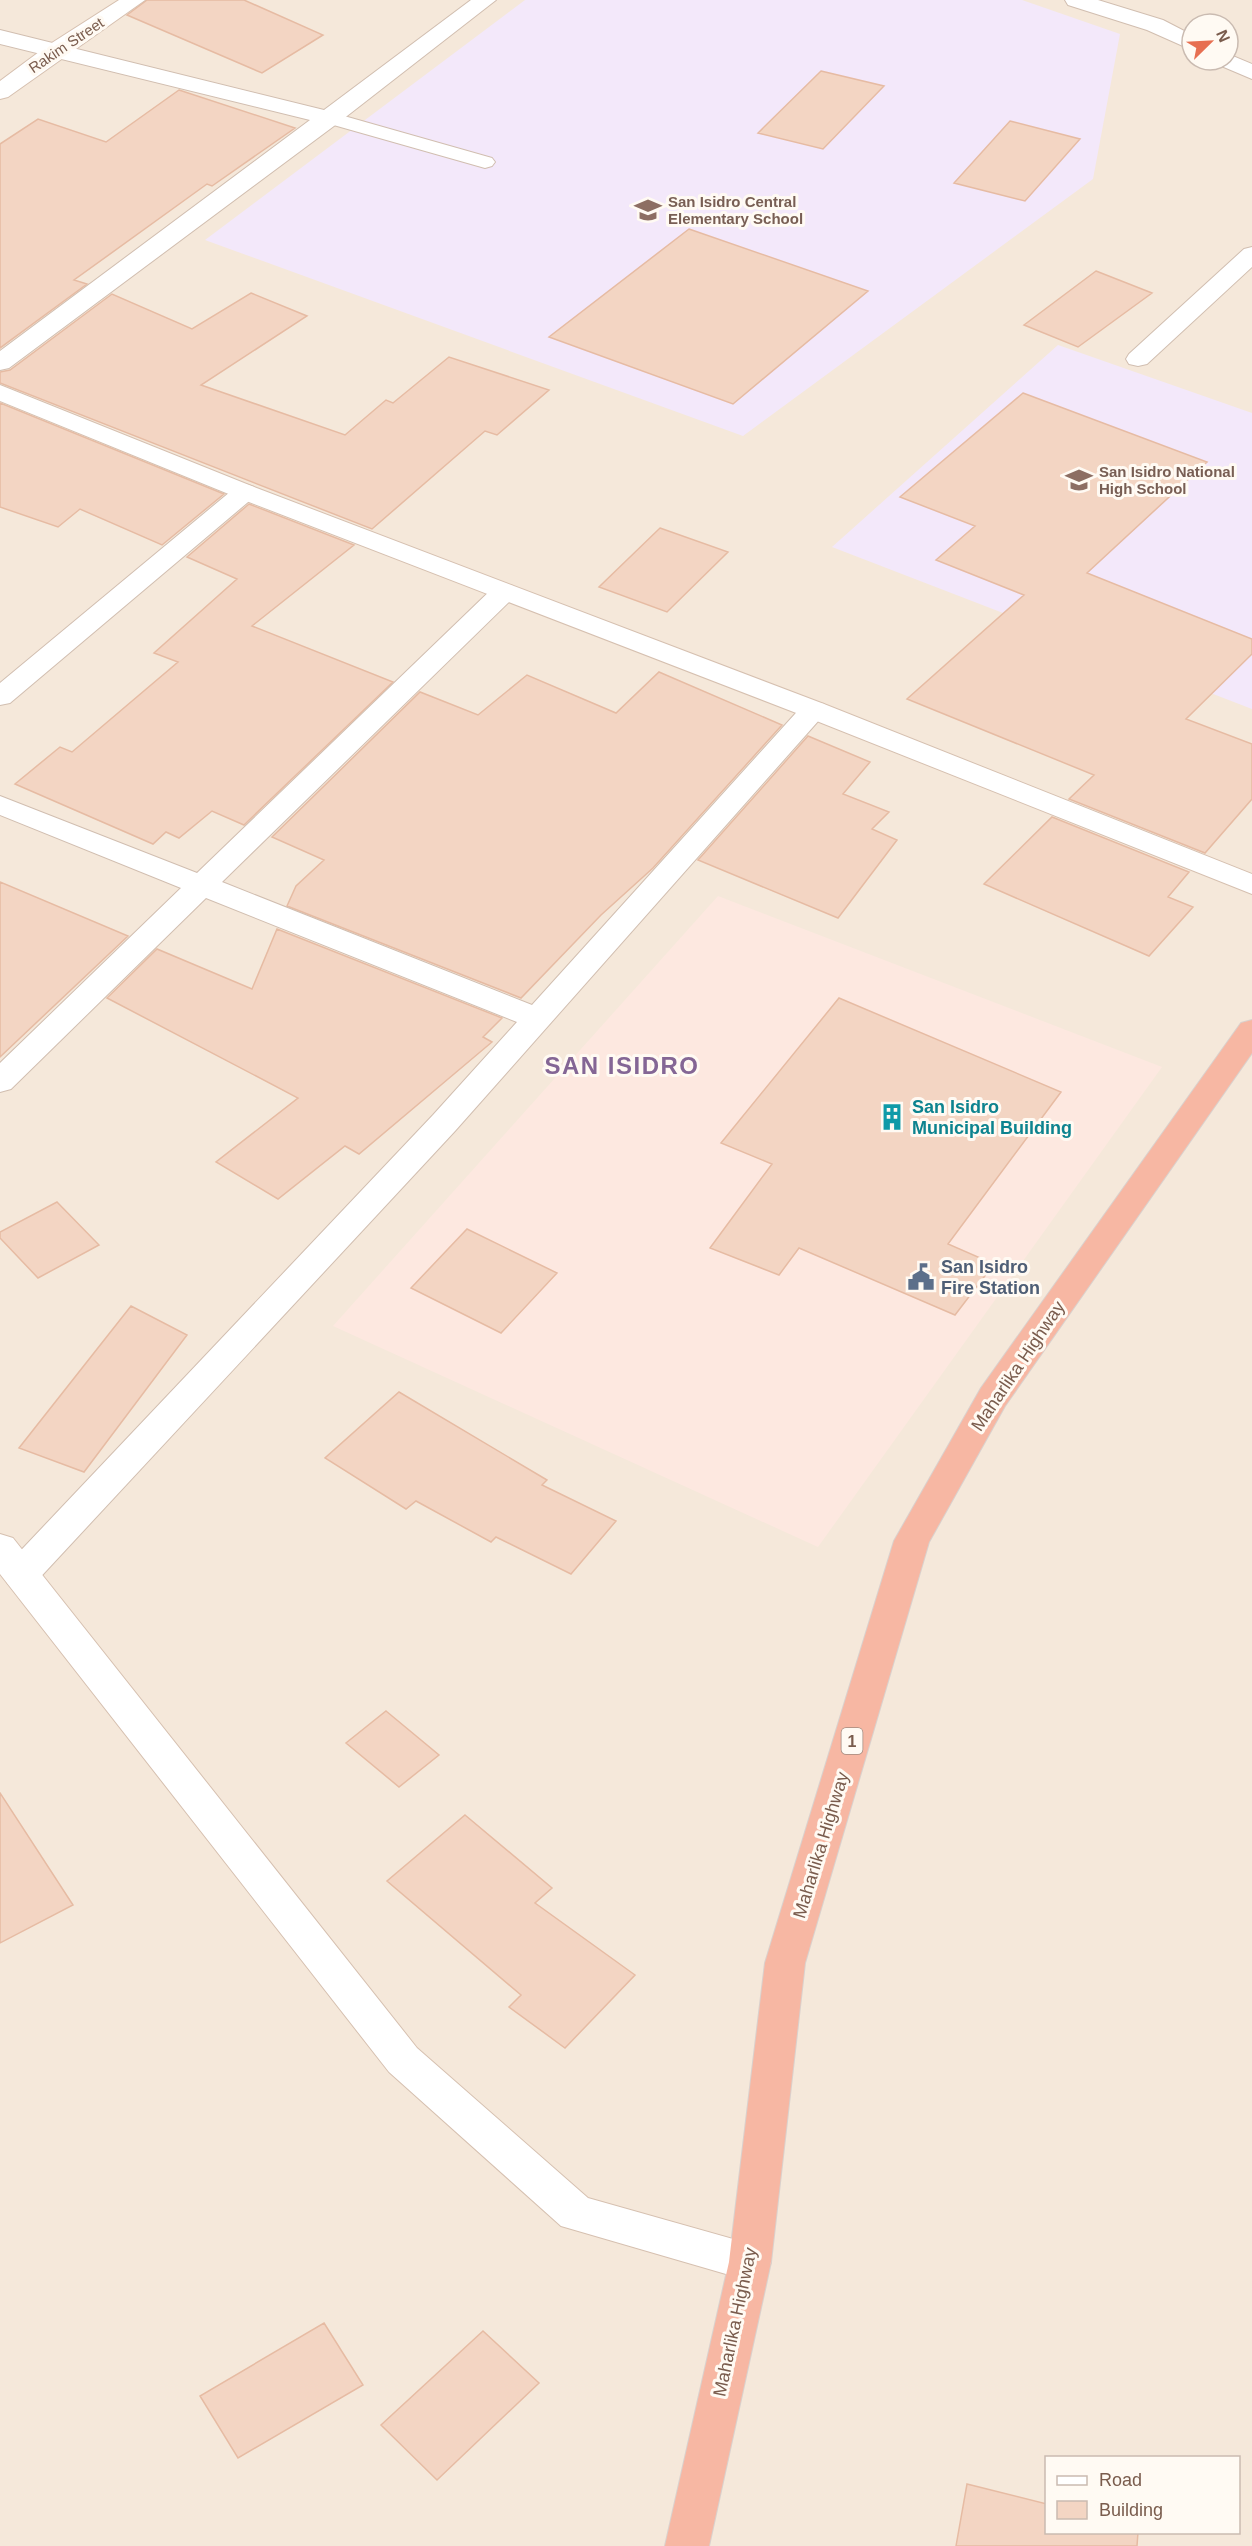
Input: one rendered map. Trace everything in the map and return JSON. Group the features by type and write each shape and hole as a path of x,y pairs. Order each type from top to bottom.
{"highway":[{"name":"Maharlika Highway","path":"687,2546 750,2262 785,1963 912,1541 993,1397 1252,1030"}],"street":[{"name":"Rakim Street","path":"0,92 55,51 134,0"},
{"path":"0,363 485,0"},
{"path":"1076,0 1155,25 1180,37"},
{"path":"0,37 330,118"},
{"path":"1138,359 1252,254"},
{"path":"0,392 245,492 814,710 1252,885"},
{"path":"0,697 245,492"},
{"path":"0,1081 504,592"},
{"path":"750,2262 576,2213 403,2060 10,1561 444,1123 814,710"},
{"path":"0,805 538,1019"}],"lane":[{"path":"330,118 485,162"}],"shaded area":[{"path":"0,0 1252,0 1252,2546 0,2546"},
{"name":"San Isidro Central Elementary School","path":"525,0 1022,0 1120,34 1093,179 743,436 205,240"},
{"name":"San Isidro National High School","path":"1058,345 1252,413 1252,709 832,547"},
{"path":"718,896 1162,1067 818,1547 333,1326"}],"building":[{"path":"147,0 244,0 323,35 262,73 127,15"},
{"path":"821,71 884,86 823,149 758,133"},
{"path":"179,90 295,128 212,186 207,184 74,280 87,284 0,348 0,144 38,119 106,142"},
{"path":"1010,121 1080,139 1025,201 954,183"},
{"path":"689,229 868,291 733,404 549,337"},
{"path":"1096,271 1152,293 1078,347 1024,325"},
{"path":"251,293 307,316 201,385 345,435 386,400 393,403 449,357 549,390 497,435 485,431 372,529 0,383 0,372 10,370 112,294 192,329"},
{"path":"1023,393 1207,462 1087,573 1252,639 1252,654 1186,719 1252,744 1252,799 1205,853 1069,799 1094,775 907,699 1024,595 936,560 975,526 900,497"},
{"path":"0,403 224,494 162,545 80,509 58,527 0,507"},
{"path":"249,504 354,545 252,626 393,682 244,825 212,811 179,838 166,832 153,844 15,784 60,747 72,752 178,662 154,653 237,579 187,557"},
{"path":"660,528 728,552 667,612 599,587"},
{"path":"659,672 782,725 653,868 601,915 521,998 287,906 296,886 324,860 272,837 420,692 478,715 527,675 616,713"},
{"path":"808,736 870,762 843,794 889,812 872,829 897,840 838,918 698,860"},
{"path":"1052,817 1189,872 1168,897 1193,907 1149,956 984,884"},
{"path":"0,882 128,936 0,1057"},
{"path":"277,929 502,1018 483,1037 492,1042 359,1154 345,1146 278,1199 216,1162 298,1098 107,998 157,949 252,989"},
{"name":"San Isidro Municipal Building","path":"839,998 1061,1092 948,1244 994,1264 955,1315 799,1248 779,1275 710,1248 772,1164 721,1143"},
{"path":"57,1202 99,1245 38,1278 0,1238 0,1232"},
{"path":"467,1229 557,1273 501,1333 411,1288"},
{"path":"131,1306 187,1335 84,1472 19,1448"},
{"path":"399,1392 547,1480 542,1485 616,1521 571,1574 496,1537 491,1542 416,1501 406,1509 325,1458"},
{"path":"386,1711 439,1755 399,1787 346,1743"},
{"path":"0,1793 73,1905 0,1943"},
{"path":"465,1815 552,1888 535,1903 635,1975 565,2048 509,2007 521,1995 387,1881"},
{"path":"324,2323 363,2385 238,2458 200,2396"},
{"path":"483,2331 539,2383 437,2480 381,2425"},
{"path":"967,2484 1045,2504 1045,2534 1138,2534 1137,2546 956,2546"}],"place":[{"name":"San Isidro Central Elementary School","path":"648,210"},
{"name":"San Isidro National High School","path":"1079,480"},
{"name":"San Isidro Municipal Building","path":"892,1117"},
{"name":"San Isidro Fire Station","path":"921,1277"}],"district":[{"name":"SAN ISIDRO","path":"622,1065"}]}
